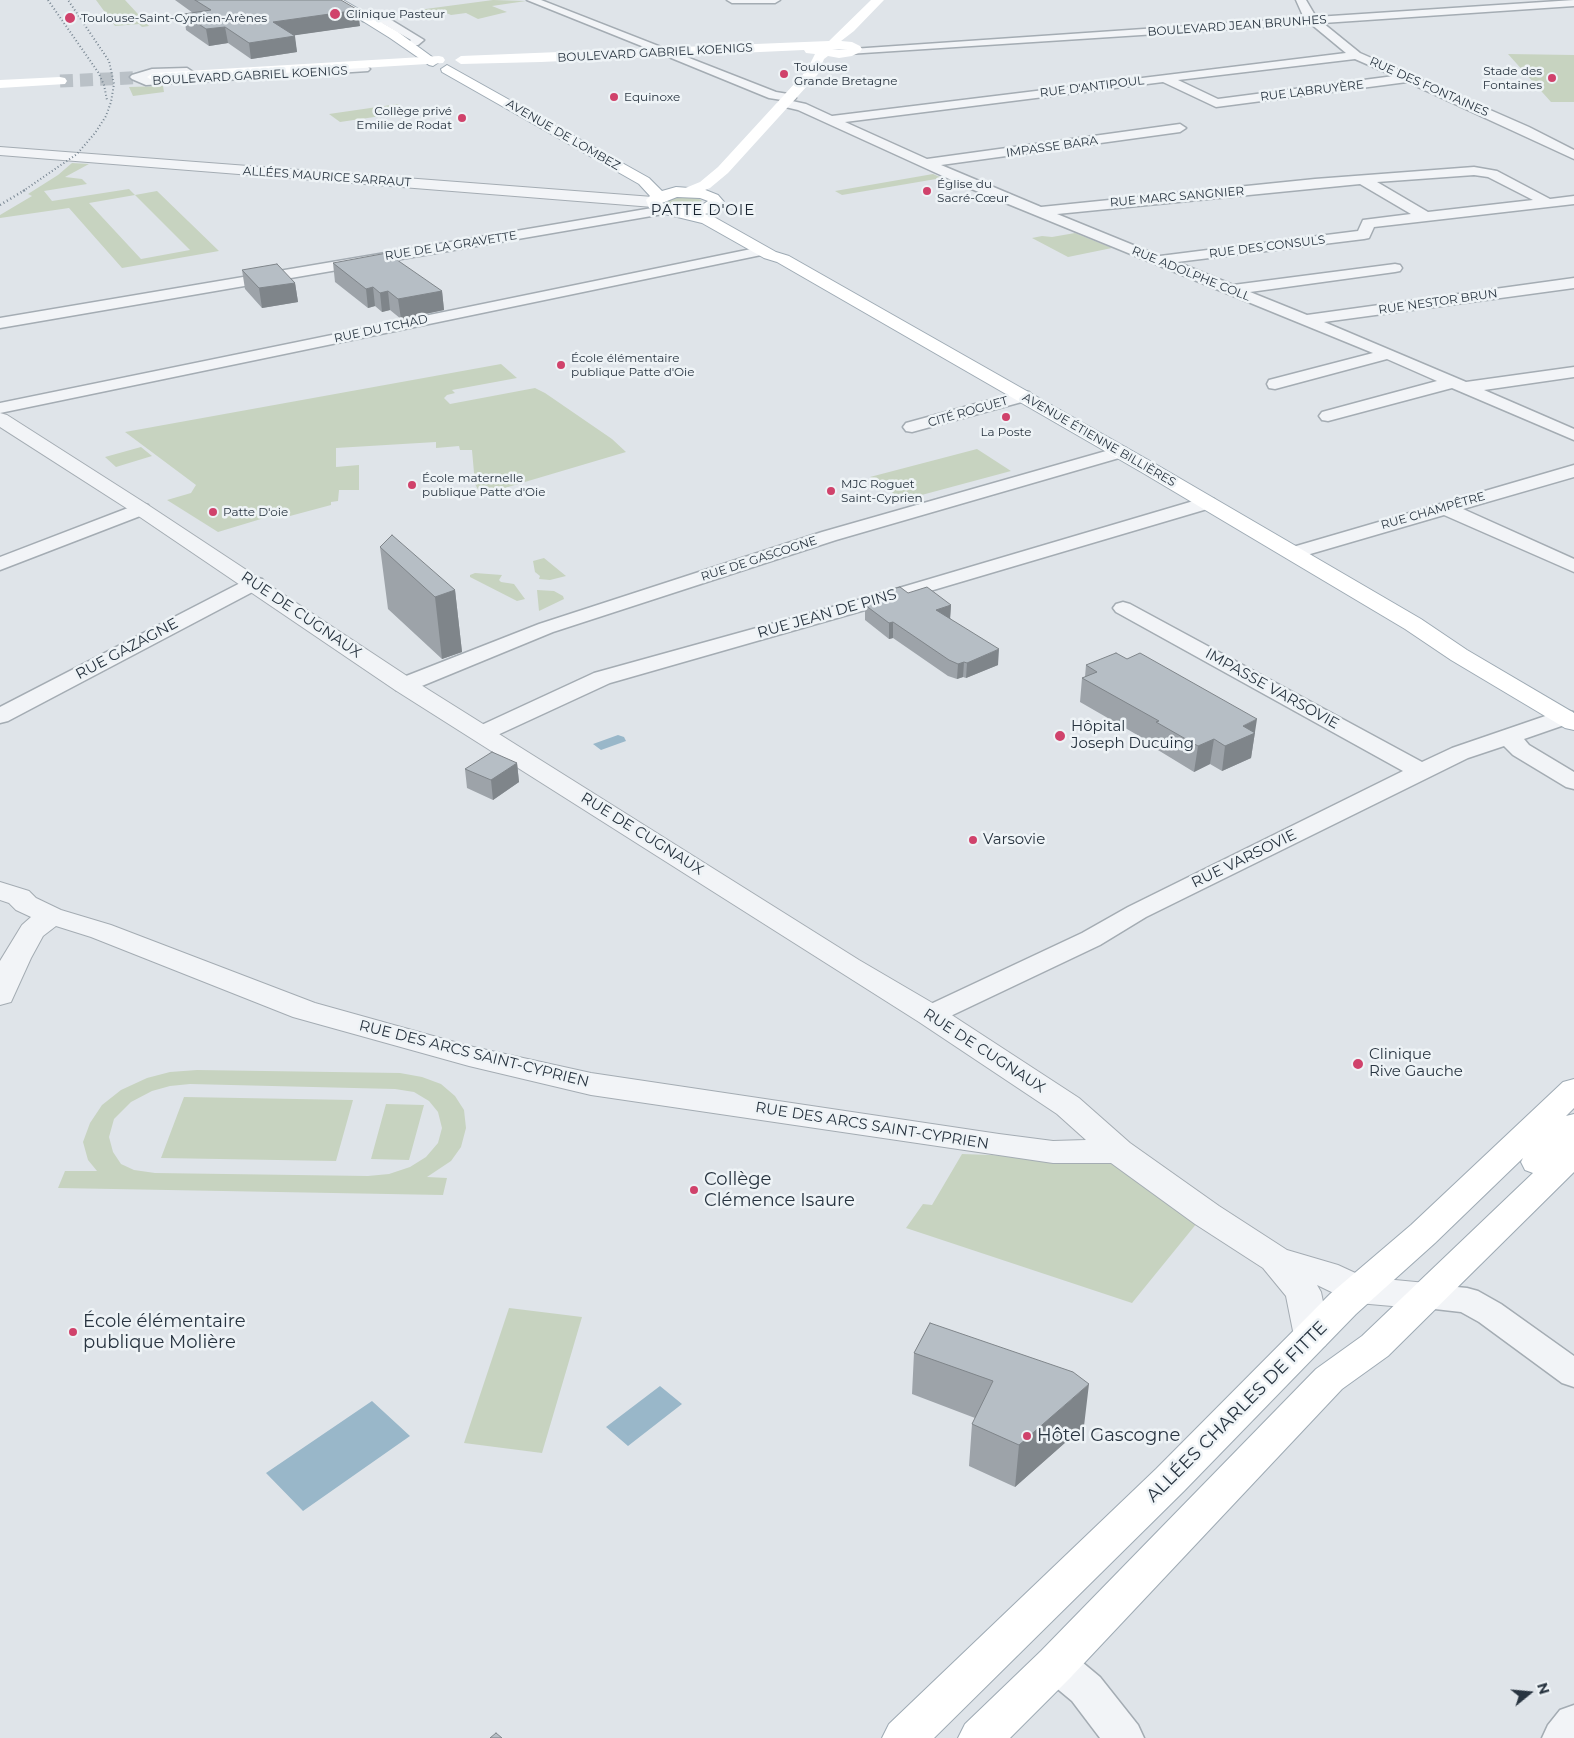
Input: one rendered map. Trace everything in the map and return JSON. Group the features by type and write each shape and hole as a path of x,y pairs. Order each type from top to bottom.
{"main road":[{"name":"AVENUE DE LOMBEZ","path":"335,0 448,64"},
{"path":"659,203 704,185 723,170 813,71 819,57 878,0"},
{"path":"813,71 851,49 850,28"},
{"name":"AVENUE DE LOMBEZ","path":"394,35 414,43 482,88 644,181 686,192 703,194 713,202"},
{"name":"BOULEVARD GABRIEL KOENIGS","path":"300,69 364,69 448,64 542,58 645,48 665,52 769,47 851,49"},
{"name":"BOULEVARD GABRIEL KOENIGS","path":"153,77 344,65 448,64"},
{"path":"0,84 60,81"},
{"path":"659,203 681,212 700,211 713,202 713,190 724,173 723,170"},
{"name":"AVENUE DE LOMBEZ","path":"644,181 659,203"},
{"name":"AVENUE ÉTIENNE BILLIÈRES","path":"713,202 714,212 723,220 780,253 783,259"},
{"name":"AVENUE ÉTIENNE BILLIÈRES","path":"681,212 708,220 761,251 783,259 1293,553 1413,624 1458,655 1571,716"},
{"name":"ALLÉES CHARLES DE FITTE","path":"904,1738 1170,1480 1358,1290 1423,1234 1574,1090"},
{"path":"1512,1213 1504,1196 1574,1125"},
{"path":"980,1738 1056,1664 1324,1385 1375,1346 1574,1152"}],"street":[{"path":"532,0 645,48"},
{"path":"732,0 775,0"},
{"name":"RUE DES FONTAINES","path":"1301,0 1308,16 1356,55 1525,130 1574,155"},
{"name":"BOULEVARD JEAN BRUNHES","path":"851,49 900,48 1574,3"},
{"path":"367,19 384,20 418,40 414,43"},
{"name":"RUE ADOLPHE COLL","path":"665,52 773,95 785,103 810,112 1039,212 1388,354 1574,435"},
{"name":"RUE D'ANTIPOUL","path":"828,120 1356,55"},
{"name":"BOULEVARD GABRIEL KOENIGS","path":"344,65 161,73 136,77 146,81 364,69"},
{"path":"1163,78 1231,111"},
{"name":"RUE LABRUYÈRE","path":"1216,103 1408,78"},
{"name":"IMPASSE BARA","path":"924,163 1180,128"},
{"name":"ALLÉES MAURICE SARRAUT","path":"0,151 659,203"},
{"name":"RUE MARC SANGNIER","path":"1039,212 1315,183 1483,172 1492,174 1548,203"},
{"path":"1362,179 1426,217 1574,200"},
{"name":"RUE DE LA GRAVETTE","path":"0,323 659,203"},
{"name":"RUE DES CONSULS","path":"1157,260 1364,235 1368,224 1426,217"},
{"name":"RUE DU TCHAD","path":"1,418 761,251"},
{"path":"1230,290 1396,268"},
{"name":"RUE NESTOR BRUN","path":"1303,320 1574,283"},
{"path":"1276,384 1388,354"},
{"path":"1328,416 1460,385 1574,372"},
{"name":"CITÉ ROGUET","path":"912,428 1023,396"},
{"name":"RUE DE CUGNAUX","path":"1,418 142,508 404,685 483,733 849,966 930,1015 1068,1106 1118,1151 1275,1259 1303,1292 1312,1336"},
{"name":"RUE DE GASCOGNE","path":"404,685 538,624 829,536 1120,452"},
{"name":"RUE CHAMPÊTRE","path":"1293,553 1574,470"},
{"name":"RUE JEAN DE PINS","path":"483,733 602,678 905,593 1207,503"},
{"path":"0,564 142,508"},
{"path":"1444,508 1574,566"},
{"name":"RUE GAZAGNE","path":"0,716 255,583"},
{"name":"IMPASSE VARSOVIE","path":"1123,608 1421,771"},
{"name":"RUE VARSOVIE","path":"930,1015 1092,939 1137,912 1421,771 1460,753 1571,716"},
{"path":"1512,736 1515,745 1521,750 1574,782"},
{"name":"RUE DES ARCS SAINT-CYPRIEN","path":"0,890 18,897 26,904 51,916 101,931 304,1010 469,1056 591,1084 998,1146 1053,1152 1118,1151"},
{"path":"0,995 16,958 32,931 51,916"},
{"name":"RUE DE CUGNAUX","path":"1275,1259 1326,1274 1358,1290"},
{"path":"1358,1290 1437,1285 1490,1312 1574,1374"},
{"path":"1056,1664 1086,1689 1124,1738"},
{"path":"1562,1738 1574,1723"}],"green space":[{"path":"96,0 125,0 149,26 142,27 139,24 115,26"},
{"path":"493,0 526,1 492,6 507,12 478,19 466,13 451,15 444,12 405,17 400,14 403,12"},
{"name":"Stade des Fontaines","path":"1508,54 1574,55 1574,102 1551,102"},
{"path":"163,86 164,92 133,96 129,87"},
{"path":"398,104 409,112 340,122 329,114"},
{"path":"72,163 89,164 65,177 82,179 87,184 44,191 52,201 129,189 135,195 157,191 219,251 122,268 69,208 0,218 0,215 32,196 28,194 58,175","holes":["135,195 190,250 141,259 89,203"]},
{"path":"933,174 942,178 842,195 835,191"},
{"path":"675,197 697,197 702,201 700,205 693,208 673,207 666,204 667,200"},
{"path":"1075,233 1112,248 1068,257 1032,238 1052,237"},
{"path":"501,364 517,378 452,390 455,393 444,398 450,404 535,388 612,439 626,452 481,495 475,484 472,450 460,450 459,446 436,448 436,442 336,448 336,467 359,465 359,490 339,490 338,501 331,502 331,505 290,516 284,512 218,532 167,500 191,493 196,485 125,432"},
{"path":"141,447 152,456 116,467 105,457"},
{"path":"977,449 1011,471 903,500 870,477"},
{"path":"544,558 566,576 550,580 539,579 540,576 535,572 533,561"},
{"path":"475,573 502,575 499,580 514,584 525,599 517,601 470,577 470,575"},
{"path":"537,590 554,591 563,596 564,599 539,611"},
{"path":"197,1070 400,1073 422,1077 441,1084 455,1096 464,1110 466,1128 461,1147 451,1161 427,1177 447,1178 443,1195 58,1188 65,1171 97,1171 88,1160 83,1142 90,1123 102,1105 121,1090 147,1078 170,1072","holes":["190,1084 395,1089 414,1092 429,1101 438,1112 442,1128 438,1143 426,1157 410,1167 389,1174 368,1176 155,1173 134,1170 121,1164 113,1152 109,1137 114,1119 131,1102 152,1091 170,1086"]},
{"path":"184,1097 353,1100 336,1161 161,1158"},
{"path":"386,1104 424,1105 409,1160 371,1159"},
{"path":"962,1154 1100,1159 1116,1166 1197,1223 1132,1303 906,1228 923,1204 932,1205"},
{"path":"509,1308 582,1317 542,1453 464,1443"}],"water":[{"path":"618,735 624,737 626,741 601,750 593,744"},
{"path":"660,1386 682,1404 628,1446 606,1427"},
{"path":"372,1401 410,1436 303,1511 266,1473"}],"building":[{"path":"195,0 341,0 358,10 273,22 295,36 249,43 225,27 206,29 184,14 211,10"},
{"path":"387,253 442,291 398,299 388,291 380,293 373,287 366,289 333,263"},
{"path":"277,264 295,283 259,288 242,270"},
{"path":"392,535 455,590 435,597 380,547"},
{"path":"900,587 908,593 927,587 951,605 936,610 999,649 967,663 958,664 949,660 893,622 889,623 865,605 886,599 878,593"},
{"path":"1116,653 1127,659 1140,653 1257,719 1243,726 1255,733 1225,746 1214,739 1198,746 1156,722 1159,721 1082,678 1097,672 1086,665"},
{"path":"492,752 517,763 491,780 465,769"},
{"path":"930,1323 1073,1372 1089,1384 1019,1445 972,1424 993,1381 914,1353"},
{"path":"496,1733 502,1738 490,1738"}],"tunnel":[{"path":"60,81 153,77"}],"railway":[{"path":"48,0 98,72 104,85 107,100"},
{"path":"23,191 77,154 95,133 106,116 111,102 114,84 109,61 68,0"},
{"path":"0,205 25,190"}],"place":[{"name":"Clinique Pasteur","path":"335,14"},
{"name":"Toulouse-Saint-Cyprien-Arènes","path":"70,18"},
{"name":"Toulouse Grande Bretagne","path":"784,74"},
{"name":"Stade des Fontaines","path":"1552,78"},
{"name":"Equinoxe","path":"614,97"},
{"name":"Collège privé Emilie de Rodat","path":"462,118"},
{"name":"Église du Sacré-Cœur","path":"927,191"},
{"name":"École élémentaire publique Patte d'Oie","path":"561,365"},
{"name":"La Poste","path":"1006,417"},
{"name":"École maternelle publique Patte d'Oie","path":"412,485"},
{"name":"MJC Roguet Saint-Cyprien","path":"831,491"},
{"name":"Patte D'oie","path":"213,512"},
{"name":"Hôpital Joseph Ducuing","path":"1060,736"},
{"name":"Varsovie","path":"973,840"},
{"name":"Clinique Rive Gauche","path":"1358,1064"},
{"name":"Collège Clémence Isaure","path":"694,1190"},
{"name":"École élémentaire publique Molière","path":"73,1332"},
{"name":"Hôtel Gascogne","path":"1027,1436"}],"district":[{"name":"PATTE D'OIE","path":"703,211"}]}
